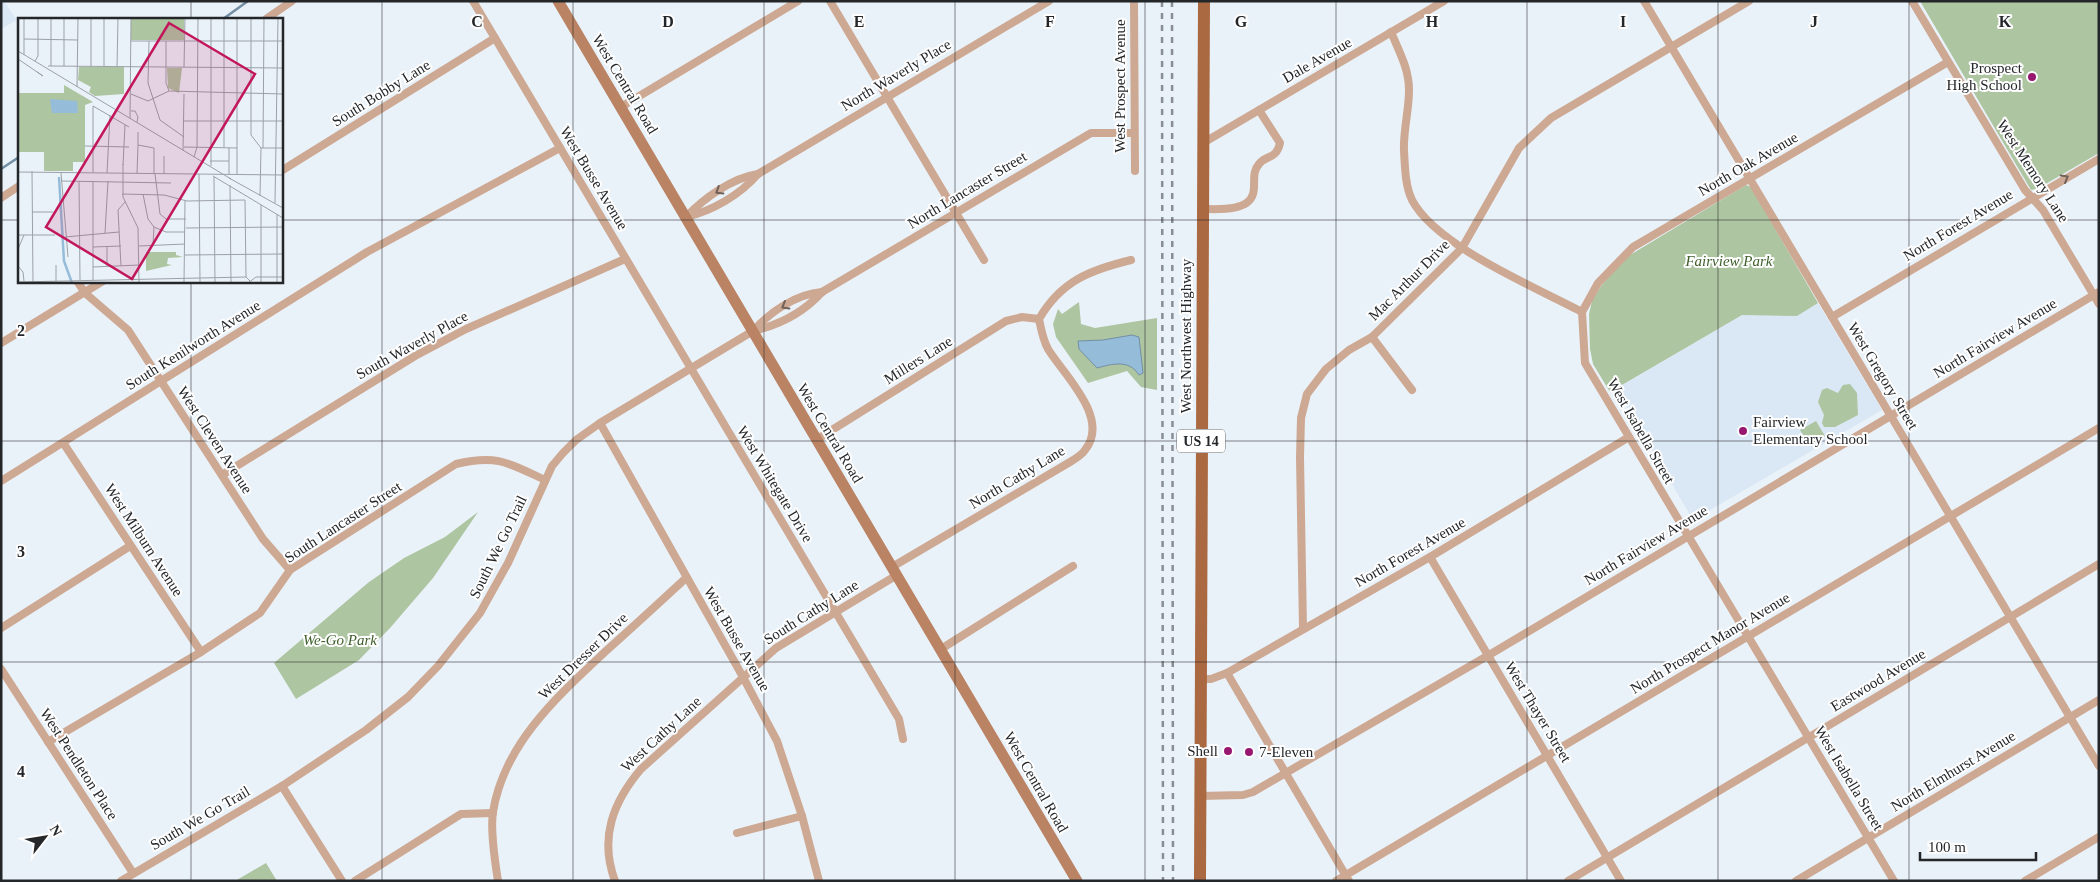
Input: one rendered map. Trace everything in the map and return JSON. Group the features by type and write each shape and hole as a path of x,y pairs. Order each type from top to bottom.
{"main road":[{"name":"West Central Road","path":"558,1 1077,881"},
{"name":"West Northwest Highway","path":"1200,881 1204,1"}],"street":[{"path":"267,18 292,1"},
{"name":"West Busse Avenue","path":"473,1 691,369"},
{"path":"621,107 798,1"},
{"path":"830,1 954,213 984,260"},
{"name":"North Waverly Place","path":"686,217 698,204 743,176 758,174 886,96 1049,1"},
{"name":"West Prospect Avenue","path":"1134,1 1133,133 1135,172"},
{"name":"Dale Avenue","path":"1203,143 1444,1"},
{"name":"West Gregory Street","path":"1644,1 2099,766"},
{"name":"Mac Arthur Drive","path":"1303,629 1300,457 1301,418 1307,394 1326,369 1349,350 1372,337 1462,248 1519,148 1551,118 1749,1"},
{"name":"West Memory Lane","path":"1912,1 2025,190 2043,210 2096,294 2099,304"},
{"path":"1391,32 1407,70 1409,90 1404,140 1405,170 1411,198 1423,217 1462,248 1582,312"},
{"name":"South Bobby Lane","path":"282,169 494,38"},
{"name":"North Oak Avenue","path":"1582,312 1598,283 1633,247 1948,62"},
{"path":"1203,209 1232,209 1249,200 1253,195 1254,174 1257,166 1261,161 1274,156 1280,143 1259,110"},
{"name":"North Lancaster Street","path":"753,331 770,327 809,306 822,292 1090,133 1133,133"},
{"name":"South Kenilworth Avenue","path":"1,481 64,444 367,252 560,148"},
{"name":"North Forest Avenue","path":"1832,317 2099,159"},
{"path":"1,198 18,189"},
{"name":"South Waverly Place","path":"222,475 415,356 466,328 625,259"},
{"path":"1039,319 1049,302 1081,276 1096,268 1131,260"},
{"name":"West Cleven Avenue","path":"78,282 85,293 128,330 263,539 290,570"},
{"path":"1,343 102,282"},
{"name":"North Lancaster Street","path":"753,331 765,318 807,293 822,292"},
{"name":"North Fairview Avenue","path":"1200,796 1248,794 1286,774 2096,294"},
{"name":"West Isabella Street","path":"1582,312 1585,363 1894,881"},
{"name":"Millers Lane","path":"816,440 1006,321 1022,317 1039,319"},
{"name":"North Cathy Lane","path":"894,571 1070,462 1085,451 1092,439 1092,431 1084,401 1077,387 1048,348 1039,319"},
{"name":"South We Go Trail","path":"121,881 282,786 366,730 408,697 438,666 480,613 508,563 552,466 563,453 576,440 600,423 753,331"},
{"path":"1372,337 1412,390"},
{"name":"West Whitegate Drive","path":"691,369 899,719 903,739"},
{"name":"West Busse Avenue","path":"600,423 743,676 777,741 802,816 819,881"},
{"name":"North Prospect Manor Avenue","path":"1336,881 1348,878 1548,755 2099,428"},
{"name":"North Forest Avenue","path":"1200,679 1211,679 1227,673 1430,557 1629,437"},
{"name":"West Milburn Avenue","path":"64,444 201,652"},
{"name":"South Lancaster Street","path":"48,742 201,652 260,613 290,570 456,464 486,458 506,463 545,480"},
{"path":"1,628 130,546"},
{"name":"West Thayer Street","path":"1430,557 1621,881"},
{"name":"Eastwood Avenue","path":"1568,881 2099,564"},
{"path":"940,649 1073,566"},
{"name":"South Cathy Lane","path":"743,676 776,648 836,612 894,571"},
{"name":"West Dresser Drive","path":"498,881 495,865 493,813 506,770 528,732 562,692 686,578"},
{"name":"West Pendleton Place","path":"1,669 133,874"},
{"path":"1227,673 1348,878"},
{"name":"West Cathy Lane","path":"615,881 610,861 609,829 617,802 626,786 641,769 743,676"},
{"name":"North Elmhurst Avenue","path":"1796,881 2099,700"},
{"path":"282,786 342,881"},
{"path":"355,881 461,814 493,813"},
{"path":"737,833 802,816"},
{"path":"2025,881 2099,837"}],"shaded area":[{"path":"1,1 4,1 17,20 1,29"},
{"name":"Fairview Elementary School","path":"1818,303 1882,410 1693,520 1616,389 1742,315 1797,316"}],"green space":[{"name":"Prospect High School","path":"1920,1 2099,1 2099,153 2037,189 2031,190"},
{"name":"Fairview Park","path":"1746,185 1751,187 1818,303 1797,316 1742,315 1610,392 1593,364 1590,349 1589,314 1592,301 1601,286 1625,258"},
{"path":"1079,302 1081,324 1095,328 1157,318 1157,390 1141,387 1127,371 1088,383 1056,337 1053,324 1058,309 1062,314"},
{"path":"1850,384 1857,393 1858,415 1835,427 1824,427 1822,423 1824,415 1818,402 1822,390 1827,388 1838,393 1843,385"},
{"path":"1816,421 1825,436 1810,446 1800,430"},
{"name":"We-Go Park","path":"478,512 433,578 390,628 359,660 296,699 274,663 369,582 404,558 445,537"},
{"path":"266,863 277,881 235,881"}],"water":[{"path":"1132,335 1139,337 1143,373 1139,375 1130,367 1120,364 1097,368 1079,349 1078,341 1103,340"}],"waterway":[{"path":"224,18 248,1"},
{"path":"1,169 18,158"}],"railway":[{"path":"1162,1 1163,881"},
{"path":"1172,1 1173,881"}],"place":[{"name":"Prospect High School","path":"2032,77"},
{"name":"Fairview Elementary School","path":"1743,431"},
{"name":"Shell","path":"1228,751"},
{"name":"7-Eleven","path":"1249,752"}]}
